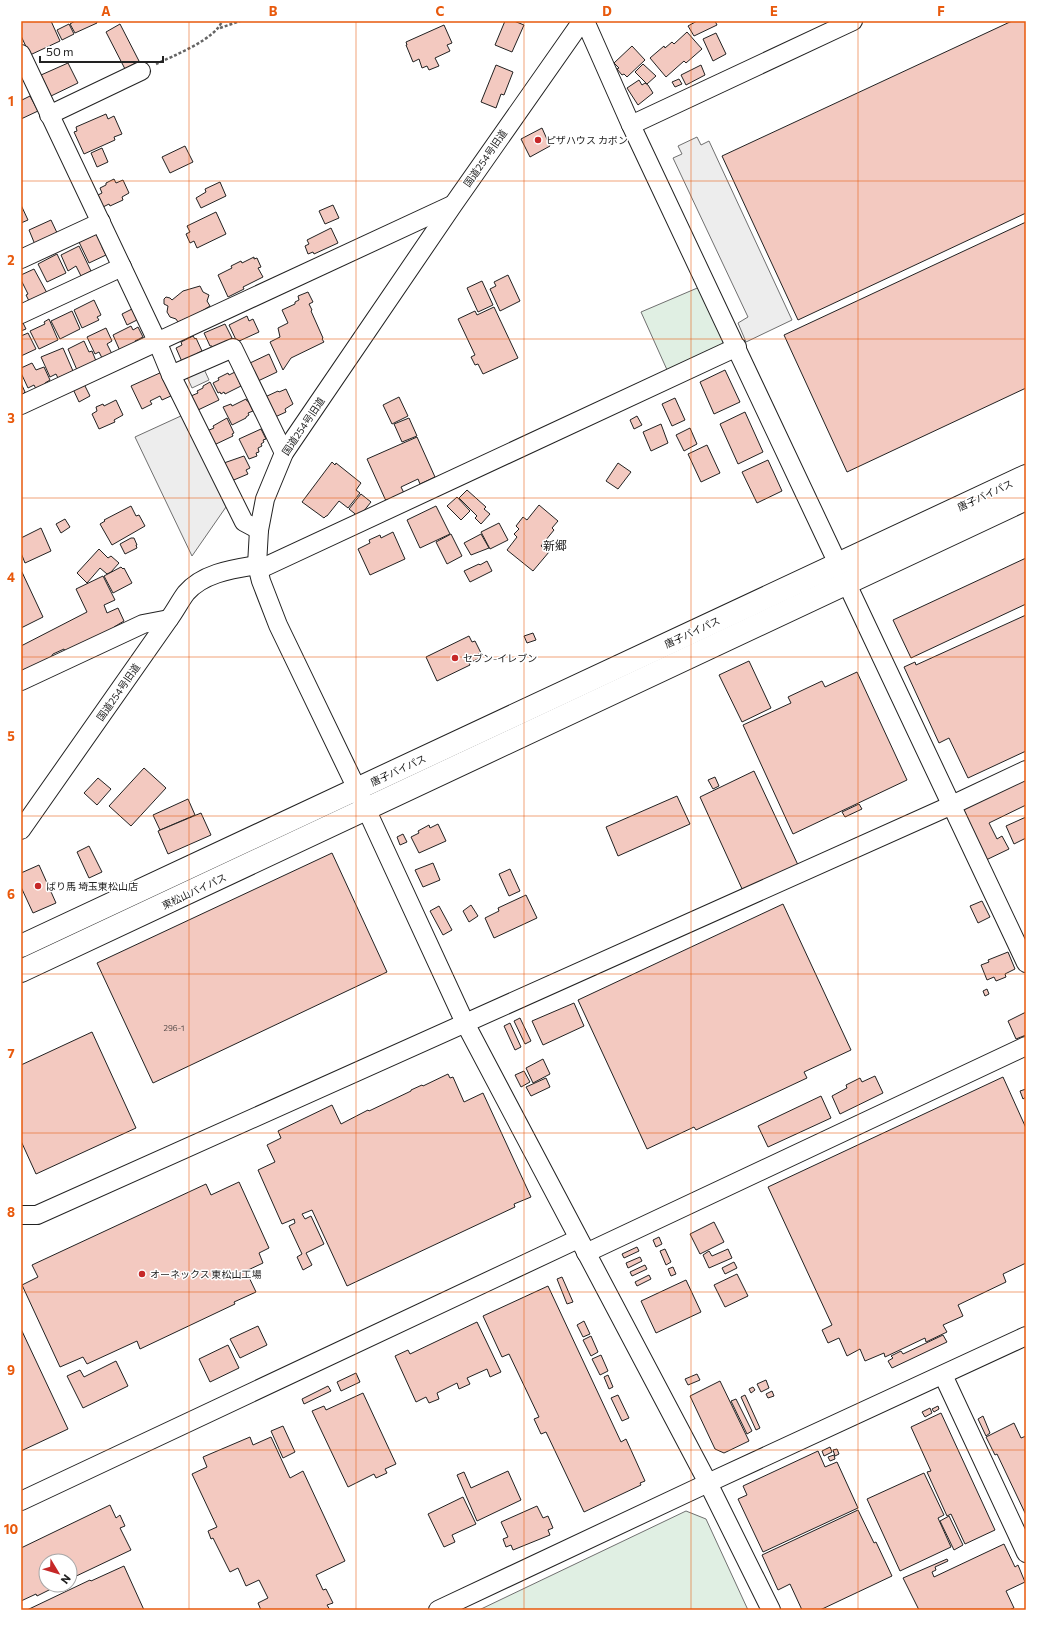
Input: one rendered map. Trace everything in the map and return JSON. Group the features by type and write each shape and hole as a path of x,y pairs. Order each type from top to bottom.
{"highway":[{"name":"唐子バイパス","path":"366,810 843,574 1026,476"},
{"name":"唐子バイパス","path":"357,789 843,574 1026,499"},
{"path":"21,946 357,789"},
{"name":"東松山バイパス","path":"21,971 366,810"}],"street":[{"name":"国道254号旧道","path":"21,830 186,593 196,584 208,577 226,571 258,567 259,530 265,499 284,453 453,204 582,21"},
{"path":"585,21 631,125 737,347 1026,963"},
{"path":"631,125 853,21"},
{"path":"21,54 157,341 171,375 244,522 259,530"},
{"path":"49,115 141,71"},
{"path":"21,405 453,204"},
{"path":"21,259 100,222"},
{"path":"21,314 122,267"},
{"path":"737,347 258,567 261,581 278,626 357,789 465,1023 708,1483 771,1610"},
{"path":"171,375 233,348 284,453"},
{"path":"21,681 143,624 169,619"},
{"path":"21,1215 37,1215 952,805 1026,770"},
{"path":"21,1501 1026,1046"},
{"path":"438,1610 1026,1336"},
{"path":"943,1375 1026,1553"}],"path":[{"path":"220,28 222,21"},
{"path":"141,71 195,45 220,28 240,21"}],"green space":[{"path":"702,286 725,338 721,347 668,372 641,312"},
{"path":"686,1511 706,1519 748,1610 479,1610"}],"shaded area":[{"path":"697,137 701,145 709,141 792,320 746,342 738,323 748,317 673,158 682,154 678,146"},
{"path":"204,369 209,380 192,388 187,377"},
{"path":"183,415 226,507 192,556 135,437"}],"building":[{"path":"21,21 51,21 60,41 30,55 21,36"},
{"path":"75,21 96,21 97,23 75,33 70,24"},
{"path":"505,21 514,21 524,25 512,52 495,45"},
{"path":"697,21 715,21 717,25 694,36 688,26"},
{"path":"1012,21 1026,21 1026,213 798,320 722,156"},
{"path":"69,24 74,34 62,40 57,30"},
{"path":"120,24 139,61 125,69 106,32"},
{"path":"444,25 452,43 447,45 450,51 435,58 439,66 429,70 427,66 422,68 419,59 413,62 406,42"},
{"path":"687,32 702,49 686,63 684,61 666,77 650,58 664,46 665,48 672,42 674,44"},
{"path":"716,33 726,54 713,61 703,39"},
{"path":"632,46 645,60 627,77 624,74 622,75 617,69 619,68 614,63"},
{"path":"68,63 78,83 51,96 41,75"},
{"path":"643,64 656,76 647,84 635,72"},
{"path":"496,65 513,72 504,95 501,94 496,108 481,102"},
{"path":"701,65 705,75 686,85 681,75"},
{"path":"679,79 682,84 675,87 672,82"},
{"path":"639,80 642,85 645,83 648,85 653,93 638,105 627,88"},
{"path":"30,96 38,111 21,119 21,97 22,100"},
{"path":"106,114 108,119 114,116 122,134 114,137 115,140 84,154 74,132 77,131 76,127"},
{"path":"542,128 550,146 530,157 521,139"},
{"path":"185,146 193,162 170,173 162,157"},
{"path":"102,148 108,162 97,167 91,153"},
{"path":"114,179 116,183 123,180 129,193 122,197 123,200 110,206 109,204 103,207 98,195 102,193 100,188"},
{"path":"220,182 226,196 201,208 196,198 206,192 205,189"},
{"path":"21,205 28,220 21,223"},
{"path":"333,205 339,218 325,224 319,211"},
{"path":"216,212 226,234 197,248 194,241 190,243 186,234 190,232 187,226"},
{"path":"51,220 59,237 36,247 29,230"},
{"path":"1026,222 1026,388 847,472 784,335"},
{"path":"331,228 338,243 314,254 313,252 308,254 305,246 309,244 307,240"},
{"path":"99,233 104,246 102,247 106,255 89,263 79,242"},
{"path":"79,246 91,271 81,276 76,266 68,271 61,255"},
{"path":"57,254 66,273 47,282 38,264"},
{"path":"254,257 254,259 257,258 261,267 258,268 263,277 243,287 244,289 228,297 218,275 232,268 231,266 241,261 242,263"},
{"path":"34,269 47,293 29,301 26,295 28,294 21,280 21,275"},
{"path":"508,275 520,301 500,311 490,289 496,286 494,282"},
{"path":"482,281 493,305 478,312 467,288"},
{"path":"200,286 203,292 209,295 207,301 210,306 197,314 178,322 176,319 170,317 167,312 168,306 164,304 164,299 166,297 172,300 183,291"},
{"path":"308,292 313,302 309,304 312,310 311,311 324,342 291,358 283,370 270,342 280,337 278,328 288,323 282,310 295,304 295,302 299,300 298,296"},
{"path":"94,300 101,315 97,317 99,320 82,328 74,310"},
{"path":"494,307 518,358 483,374 478,364 475,365 471,357 475,355 458,319 475,311 477,315"},
{"path":"134,308 139,319 127,325 122,314"},
{"path":"72,311 80,329 60,339 51,321"},
{"path":"247,316 249,321 253,319 259,332 237,342 229,325"},
{"path":"21,319 26,329 21,331"},
{"path":"49,319 58,340 39,349 30,331 45,324 44,322"},
{"path":"225,324 232,338 214,350 212,346 210,346 204,333"},
{"path":"131,326 133,330 138,327 143,337 135,341 136,343 120,351 113,335"},
{"path":"106,328 112,341 107,344 112,354 102,358 99,352 95,354 87,337"},
{"path":"28,333 36,349 21,356 21,336"},
{"path":"193,336 195,339 196,338 202,351 196,354 197,356 183,364 176,348 182,345 181,342"},
{"path":"84,341 89,352 92,351 96,361 77,370 68,349"},
{"path":"63,348 73,371 58,378 56,374 50,377 41,357"},
{"path":"269,354 277,372 258,381 250,363"},
{"path":"32,363 36,370 44,367 50,380 45,383 45,385 36,389 34,385 28,388 21,373 21,368"},
{"path":"725,370 740,402 714,414 700,382"},
{"path":"162,372 173,395 162,400 160,396 150,401 152,404 142,409 131,386"},
{"path":"235,372 241,386 225,394 224,392 221,394 220,392 218,393 213,383 219,380 218,378 228,373 229,375"},
{"path":"210,382 219,400 198,410 191,396 198,393 197,391"},
{"path":"21,383 25,392 21,396"},
{"path":"84,384 90,396 79,402 73,389"},
{"path":"286,389 293,404 285,409 286,412 275,417 265,397"},
{"path":"399,397 408,416 392,424 383,405"},
{"path":"675,398 685,420 672,426 662,404"},
{"path":"246,399 253,411 248,413 249,415 246,418 232,425 223,407 231,404 232,406"},
{"path":"116,400 123,415 114,420 115,422 99,429 92,414 97,411 96,407 103,404 104,406"},
{"path":"745,412 763,452 738,464 720,424"},
{"path":"637,416 642,425 634,429 630,420"},
{"path":"227,418 234,433 232,434 233,436 214,445 207,431 214,428 213,426"},
{"path":"409,418 417,436 402,442 394,424"},
{"path":"661,424 668,443 651,451 643,432"},
{"path":"690,428 697,444 684,451 676,435"},
{"path":"261,429 266,439 263,440 264,442 261,444 262,446 258,448 259,452 256,453 257,456 249,459 239,439"},
{"path":"417,437 435,477 420,484 418,479 401,487 404,493 386,501 367,459"},
{"path":"707,445 720,473 701,482 688,454"},
{"path":"244,456 250,468 246,470 248,474 229,482 221,464"},
{"path":"768,460 782,491 757,503 742,472"},
{"path":"332,462 335,465 336,463 361,483 356,490 360,493 348,508 339,501 324,518 302,502"},
{"path":"618,463 631,472 618,489 606,481"},
{"path":"467,490 486,507 484,509 490,514 481,524 475,518 477,516 459,498"},
{"path":"361,494 371,502 359,517 349,509"},
{"path":"457,497 470,511 461,520 447,506"},
{"path":"539,505 558,521 552,528 554,530 541,546 549,552 533,571 507,550 517,537 514,534 519,529 516,526 523,517 527,520"},
{"path":"131,506 136,516 139,515 145,526 112,545 100,524 105,521 104,520"},
{"path":"436,506 450,534 420,548 407,520"},
{"path":"65,519 70,527 61,533 56,524"},
{"path":"499,523 508,540 490,549 481,532"},
{"path":"41,528 51,551 25,563 21,553 21,538"},
{"path":"393,532 405,559 370,575 358,549 370,543 369,540 380,535 381,538"},
{"path":"451,534 462,556 447,564 436,542"},
{"path":"481,534 489,548 471,555 464,543"},
{"path":"134,538 137,548 125,554 120,544"},
{"path":"99,549 108,558 111,556 119,563 111,572 107,574 100,568 87,583 77,573"},
{"path":"1026,558 1026,604 911,658 893,620"},
{"path":"487,561 492,571 470,582 464,571"},
{"path":"121,567 123,569 124,568 132,583 113,593 104,576"},
{"path":"21,570 43,617 21,628"},
{"path":"103,576 115,600 104,605 107,613 118,608 124,621 114,627 115,629 66,653 64,649 53,654 51,657 21,675 21,646 87,612 76,589"},
{"path":"1026,615 1026,751 968,778 949,738 939,743 904,667 915,662 916,665"},
{"path":"533,633 536,640 527,643 524,636"},
{"path":"469,636 472,642 475,641 481,653 478,654 480,658 469,663 470,665 437,681 426,657"},
{"path":"749,661 771,708 742,722 719,675"},
{"path":"857,672 907,780 793,834 743,725 791,703 788,697 822,681 825,687"},
{"path":"144,768 166,788 131,826 109,806"},
{"path":"754,771 798,865 743,891 700,797"},
{"path":"715,777 719,786 713,789 708,780"},
{"path":"98,778 111,789 97,805 84,793"},
{"path":"1026,778 1026,805 989,823 997,839 1002,836 1009,849 986,860 961,809"},
{"path":"677,796 690,824 618,856 606,827"},
{"path":"188,799 195,815 160,830 153,815"},
{"path":"859,804 862,809 845,817 842,812"},
{"path":"201,813 211,835 168,854 158,831"},
{"path":"1026,817 1026,838 1014,844 1006,826"},
{"path":"438,824 446,841 419,853 411,837 429,825 430,828"},
{"path":"403,834 407,842 400,845 397,837"},
{"path":"89,846 102,872 89,878 77,852"},
{"path":"332,853 387,972 153,1083 97,963"},
{"path":"433,863 440,880 423,887 415,870"},
{"path":"39,865 56,903 33,913 21,887 21,873"},
{"path":"510,869 520,891 509,896 499,874"},
{"path":"526,895 537,918 494,938 485,918 499,911 498,908"},
{"path":"982,901 990,917 978,923 970,906"},
{"path":"783,904 851,1050 804,1072 807,1078 696,1130 694,1127 647,1149 578,1000"},
{"path":"471,905 478,916 469,922 463,911"},
{"path":"439,906 452,930 443,935 430,911"},
{"path":"1008,952 1015,969 1005,974 1006,977 996,981 994,977 987,980 981,965 989,962 988,960"},
{"path":"987,989 989,994 985,996 983,991"},
{"path":"574,1003 584,1026 543,1045 532,1021"},
{"path":"1026,1012 1026,1035 1016,1039 1008,1021"},
{"path":"520,1018 531,1041 525,1044 514,1021"},
{"path":"510,1023 521,1047 515,1050 504,1026"},
{"path":"92,1032 136,1128 36,1174 21,1141 21,1065"},
{"path":"543,1059 550,1074 533,1083 526,1068"},
{"path":"524,1071 530,1082 521,1087 515,1075"},
{"path":"448,1074 450,1078 453,1077 464,1102 483,1093 531,1197 514,1204 515,1207 347,1286 312,1210 302,1214 305,1219 311,1216 324,1244 306,1253 312,1265 303,1270 297,1257 302,1254 289,1226 295,1223 294,1219 282,1224 258,1170 275,1162 267,1145 281,1138 278,1131 332,1105 341,1124 368,1110 369,1111 411,1090"},
{"path":"875,1076 883,1093 840,1114 832,1096 847,1088 846,1085 860,1078 862,1082"},
{"path":"1003,1077 1026,1128 1026,1263 1003,1274 1006,1282 958,1305 963,1316 943,1325 947,1332 926,1342 925,1338 885,1357 884,1353 865,1361 860,1349 847,1356 839,1338 828,1343 822,1330 832,1325 768,1187"},
{"path":"546,1078 550,1087 531,1096 526,1087"},
{"path":"1026,1089 1026,1097 1023,1099 1020,1091"},
{"path":"821,1096 831,1118 768,1147 758,1126"},
{"name":"オーネックス 東松山工場","path":"239,1182 269,1248 259,1253 263,1263 246,1271 256,1292 234,1302 235,1304 140,1349 137,1341 87,1364 83,1357 60,1367 22,1285 38,1277 32,1265 206,1184 211,1195"},
{"path":"714,1222 724,1242 700,1254 690,1234"},
{"path":"659,1237 662,1244 656,1247 653,1240"},
{"path":"637,1247 639,1251 624,1258 622,1254"},
{"path":"665,1249 671,1262 666,1265 660,1251"},
{"path":"728,1249 732,1258 709,1268 703,1255 709,1251 712,1256"},
{"path":"640,1257 642,1261 628,1268 626,1263"},
{"path":"734,1262 737,1268 725,1274 722,1268"},
{"path":"645,1265 647,1269 632,1276 630,1272"},
{"path":"673,1267 676,1274 671,1276 668,1269"},
{"path":"737,1274 748,1296 725,1307 714,1285"},
{"path":"649,1275 651,1279 637,1286 635,1282"},
{"path":"562,1277 573,1302 567,1304 557,1279"},
{"path":"686,1280 701,1312 656,1333 641,1301"},
{"path":"548,1286 621,1442 626,1439 645,1481 640,1483 641,1485 584,1512 546,1432 541,1434 534,1419 539,1417 509,1354 502,1357 483,1316"},
{"path":"584,1321 590,1334 583,1337 577,1325"},
{"path":"477,1322 501,1372 490,1377 487,1369 467,1378 470,1384 459,1389 457,1383 437,1393 439,1399 429,1403 426,1397 416,1402 395,1356 408,1350 410,1354"},
{"path":"258,1326 267,1345 240,1358 230,1339"},
{"path":"21,1329 68,1429 21,1451"},
{"path":"943,1335 947,1342 892,1368 888,1361 893,1358 891,1356 901,1351 903,1354"},
{"path":"591,1336 598,1352 591,1356 583,1340"},
{"path":"228,1345 239,1368 210,1382 199,1359"},
{"path":"601,1355 608,1371 600,1375 592,1359"},
{"path":"116,1361 128,1386 83,1408 67,1376 80,1370 84,1377"},
{"path":"356,1373 360,1382 341,1391 337,1382"},
{"path":"697,1374 700,1380 688,1385 685,1379"},
{"path":"608,1375 613,1387 609,1389 604,1377"},
{"path":"766,1380 769,1388 761,1392 757,1384"},
{"path":"720,1381 749,1441 724,1453 715,1449 690,1396"},
{"path":"328,1386 331,1391 304,1404 302,1399"},
{"path":"753,1387 755,1390 751,1393 749,1389"},
{"path":"772,1391 774,1396 768,1398 766,1394"},
{"path":"363,1393 396,1464 385,1469 387,1473 376,1478 374,1474 348,1487 312,1411 324,1406 326,1410"},
{"path":"618,1395 629,1418 622,1421 611,1398"},
{"path":"745,1395 760,1428 756,1430 741,1397"},
{"path":"736,1399 752,1431 747,1434 731,1401"},
{"path":"938,1406 939,1409 934,1412 932,1409"},
{"path":"930,1408 932,1413 925,1417 922,1412"},
{"path":"941,1413 995,1530 965,1544 951,1514 947,1516 927,1472 931,1471 911,1427"},
{"path":"983,1416 990,1433 986,1436 978,1419"},
{"path":"1014,1423 1021,1438 1026,1436 1026,1515 997,1454 995,1455 986,1437"},
{"path":"283,1426 295,1452 283,1458 271,1431"},
{"path":"250,1437 253,1445 271,1437 290,1478 303,1471 345,1561 316,1575 323,1590 326,1589 333,1603 327,1605 330,1610 261,1610 258,1603 268,1598 259,1580 246,1586 238,1568 230,1572 213,1538 211,1539 208,1531 217,1527 192,1474 207,1467 203,1457"},
{"path":"830,1447 832,1452 824,1456 822,1451"},
{"path":"837,1449 839,1454 835,1456 833,1450"},
{"path":"818,1451 825,1467 837,1462 858,1508 763,1552 738,1499 747,1495 743,1486"},
{"path":"834,1455 835,1459 830,1461 828,1457"},
{"path":"508,1471 521,1500 477,1521 457,1475 464,1472 471,1488"},
{"path":"924,1473 944,1515 938,1518 951,1547 900,1571 867,1499"},
{"path":"463,1497 476,1524 452,1535 455,1542 444,1547 428,1514"},
{"path":"110,1505 116,1518 120,1515 125,1526 120,1528 131,1550 78,1575 78,1553 38,1553 38,1593 43,1593 37,1596 36,1594 21,1601 21,1548"},
{"path":"537,1506 543,1518 548,1516 553,1528 548,1530 550,1535 513,1550 511,1545 506,1547 503,1539 508,1537 501,1522"},
{"path":"858,1510 874,1543 876,1542 892,1576 820,1610 802,1610 790,1584 778,1590 762,1555"},
{"path":"949,1516 963,1545 954,1550 940,1521"},
{"path":"1004,1544 1015,1567 1018,1565 1025,1582 1006,1591 1014,1608 1009,1610 919,1610 903,1578 947,1559 948,1561 935,1567 936,1570 932,1572 934,1577"},
{"path":"124,1566 144,1610 27,1610 63,1593 78,1593 78,1586 90,1580 91,1581"}],"place":[{"name":"ピザハウス カポン","path":"538,140"},
{"name":"セブン-イレブン","path":"455,658"},
{"name":"ばり馬 埼玉東松山店","path":"38,886"},
{"name":"オーネックス 東松山工場","path":"142,1274"}],"district":[{"name":"新郷","path":"555,545"}]}
